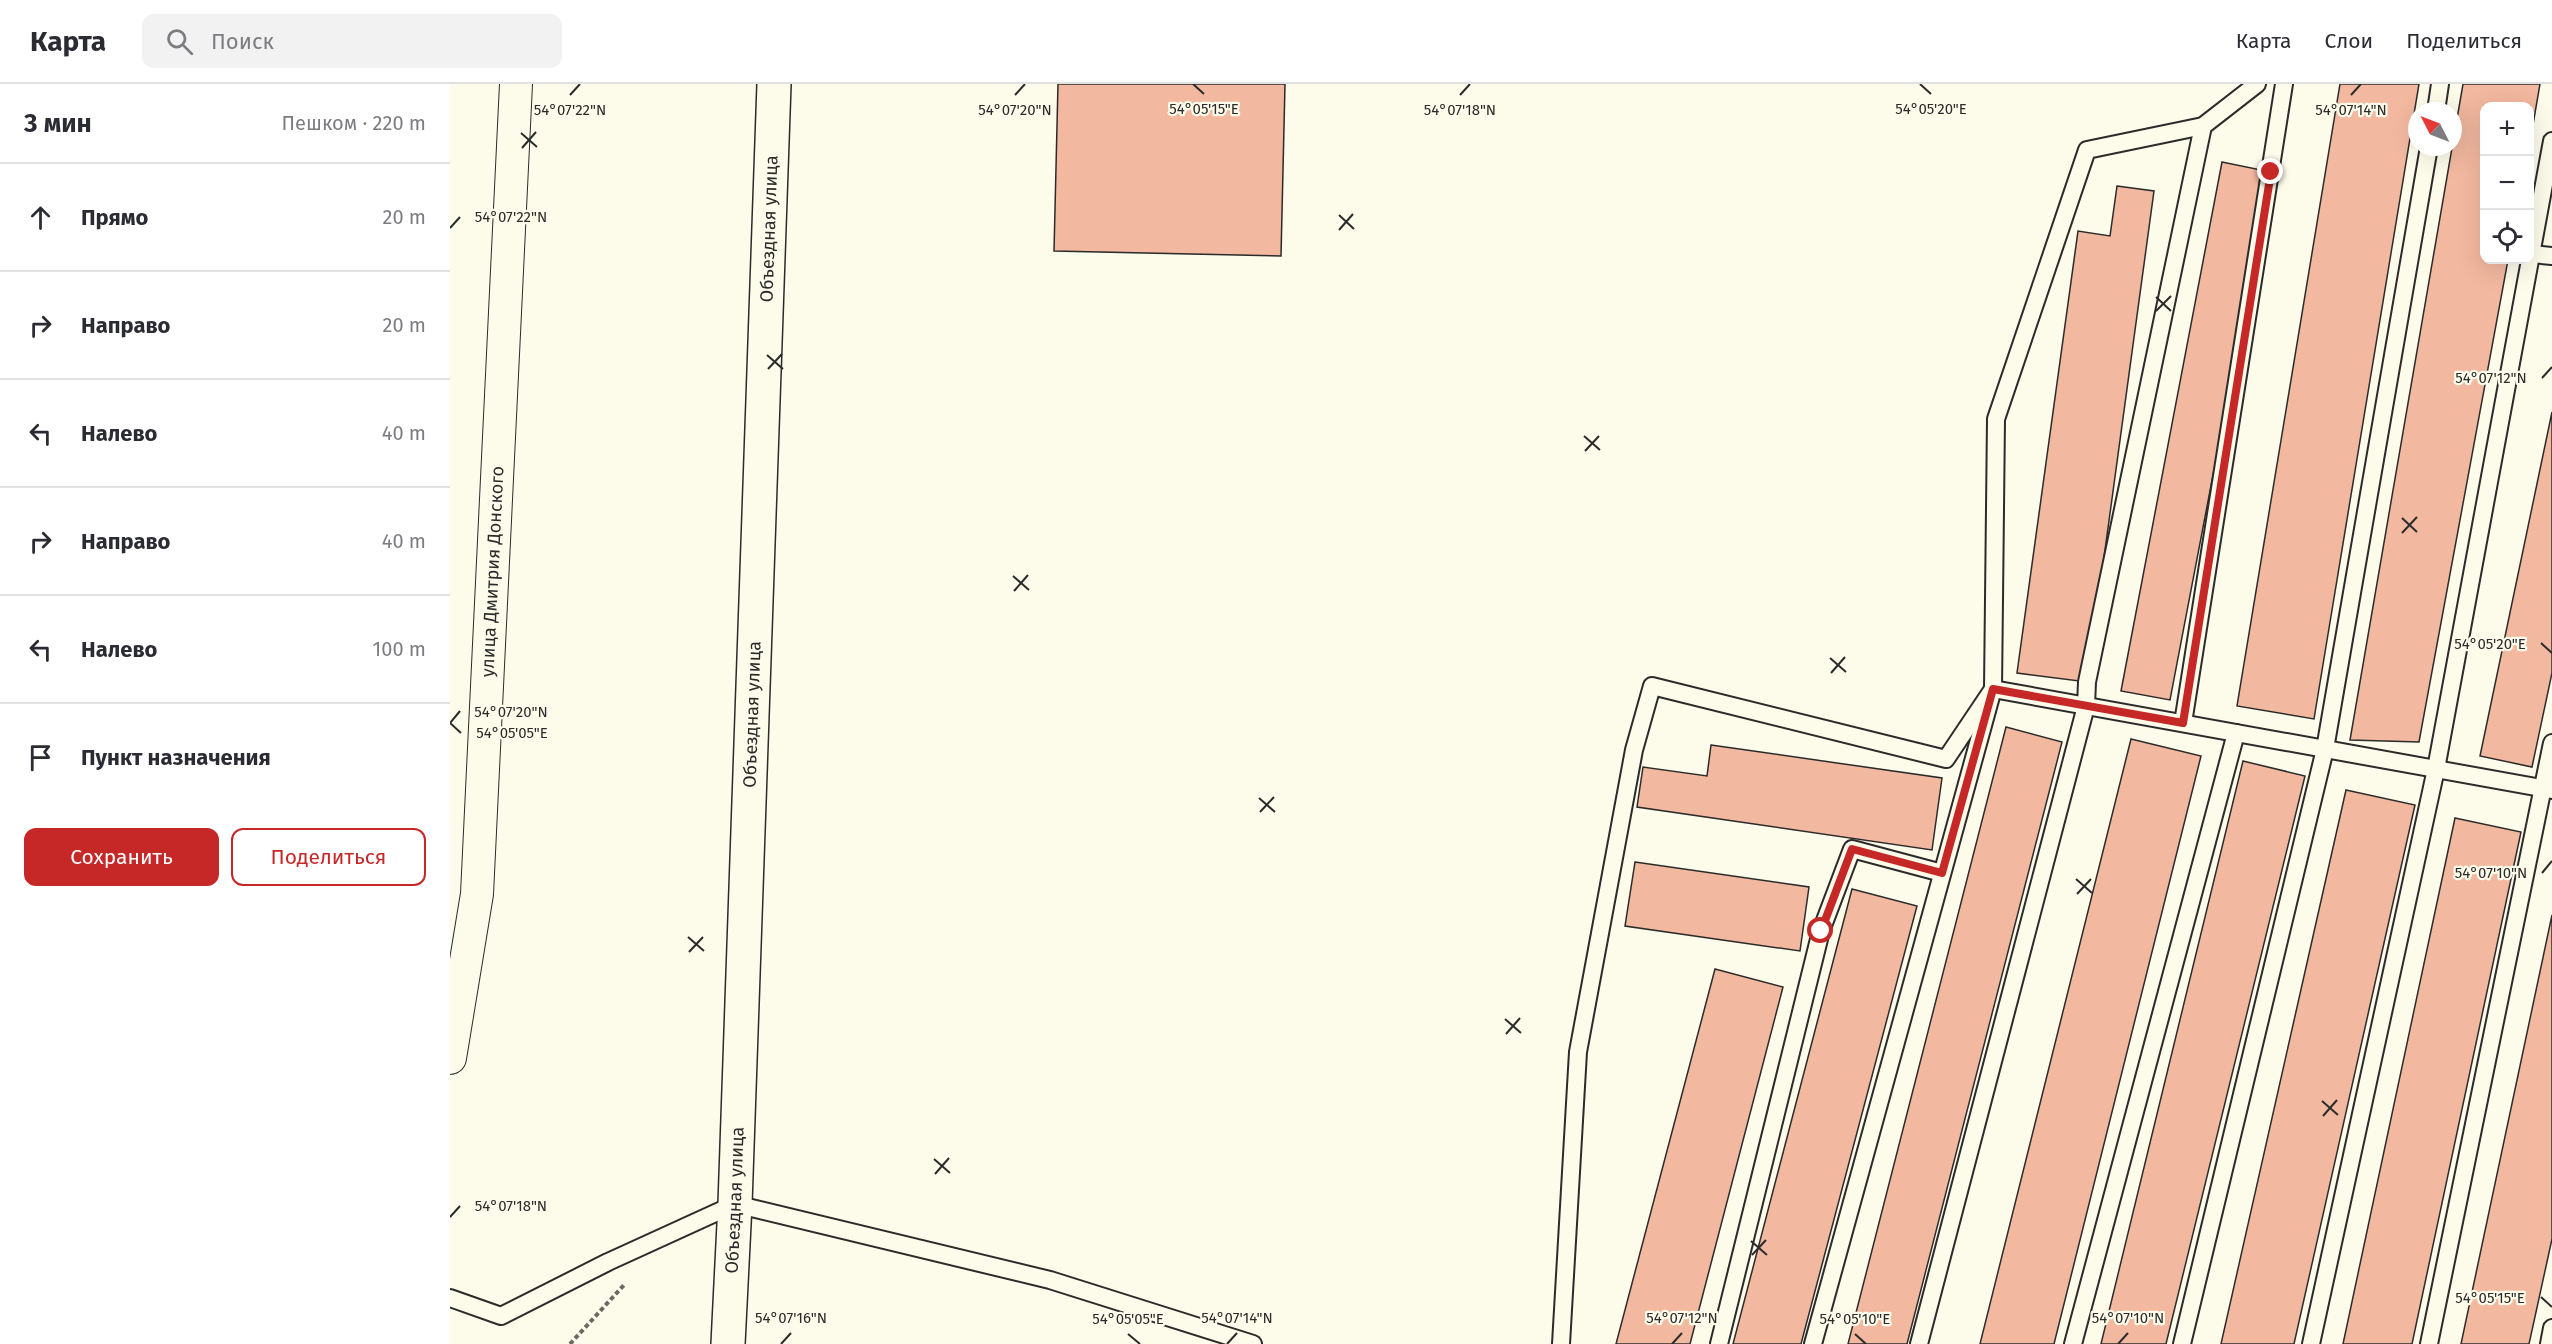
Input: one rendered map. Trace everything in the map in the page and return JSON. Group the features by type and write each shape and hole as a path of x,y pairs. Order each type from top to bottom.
{"main road":[{"name":"Объездная улица","path":"728,1344 735,1204 774,84"}],"street":[{"name":"улица Дмитрия Донского","path":"450,1058 477,894 516,84"}],"lane":[{"path":"1813,1344 1993,689 1996,419 2087,150 2203,126 2256,84"},
{"path":"2183,723 2284,84"},
{"path":"2437,102 2440,84"},
{"path":"1919,1344 2086,705 2087,682 2203,126"},
{"path":"2534,238 2552,141"},
{"path":"2182,1344 2325,749 2427,156"},
{"path":"2534,254 2552,256"},
{"path":"2311,1344 2436,769 2529,264"},
{"path":"1561,1344 1578,1052 1634,750 1652,686 1946,759 1993,689"},
{"path":"1993,689 2547,789"},
{"path":"2073,1344 2236,733"},
{"path":"2429,1344 2547,789 2552,743"},
{"path":"1719,1344 1821,931 1852,849 1942,873"},
{"path":"450,1298 501,1316 608,1262 735,1204 1050,1280 1254,1344"},
{"path":"2549,1344 2552,1328"}],"building":[{"path":"1058,84 1285,84 1281,256 1054,251"},
{"path":"2340,84 2419,84 2416,102 2408,102 2408,151 2314,719 2237,706"},
{"path":"2463,84 2540,84 2534,119 2534,102 2480,102 2480,264 2507,264 2419,742 2350,740 2451,156 2462,156 2462,102 2460,102"},
{"path":"2222,162 2271,172 2170,700 2121,691"},
{"path":"2117,186 2154,191 2087,682 2017,673 2078,231 2110,236"},
{"path":"2552,412 2552,673 2532,767 2480,756"},
{"path":"2006,727 2062,742 1907,1344 1848,1344"},
{"path":"2131,739 2201,756 2054,1344 1980,1344"},
{"path":"1711,745 1942,778 1932,850 1637,807 1643,767 1707,776"},
{"path":"2243,761 2305,776 2166,1344 2101,1344"},
{"path":"2346,790 2415,805 2294,1344 2221,1344"},
{"path":"2455,818 2521,832 2412,1344 2343,1344"},
{"path":"1635,862 1809,887 1800,951 1625,926"},
{"path":"1852,889 1917,906 1801,1344 1733,1344"},
{"path":"2552,915 2552,1239 2529,1344 2461,1344"},
{"path":"1715,969 1783,987 1690,1344 1616,1344"}],"route":[{"path":"1821,931 1852,849 1942,873 1993,689 2183,723 2271,172"}]}
